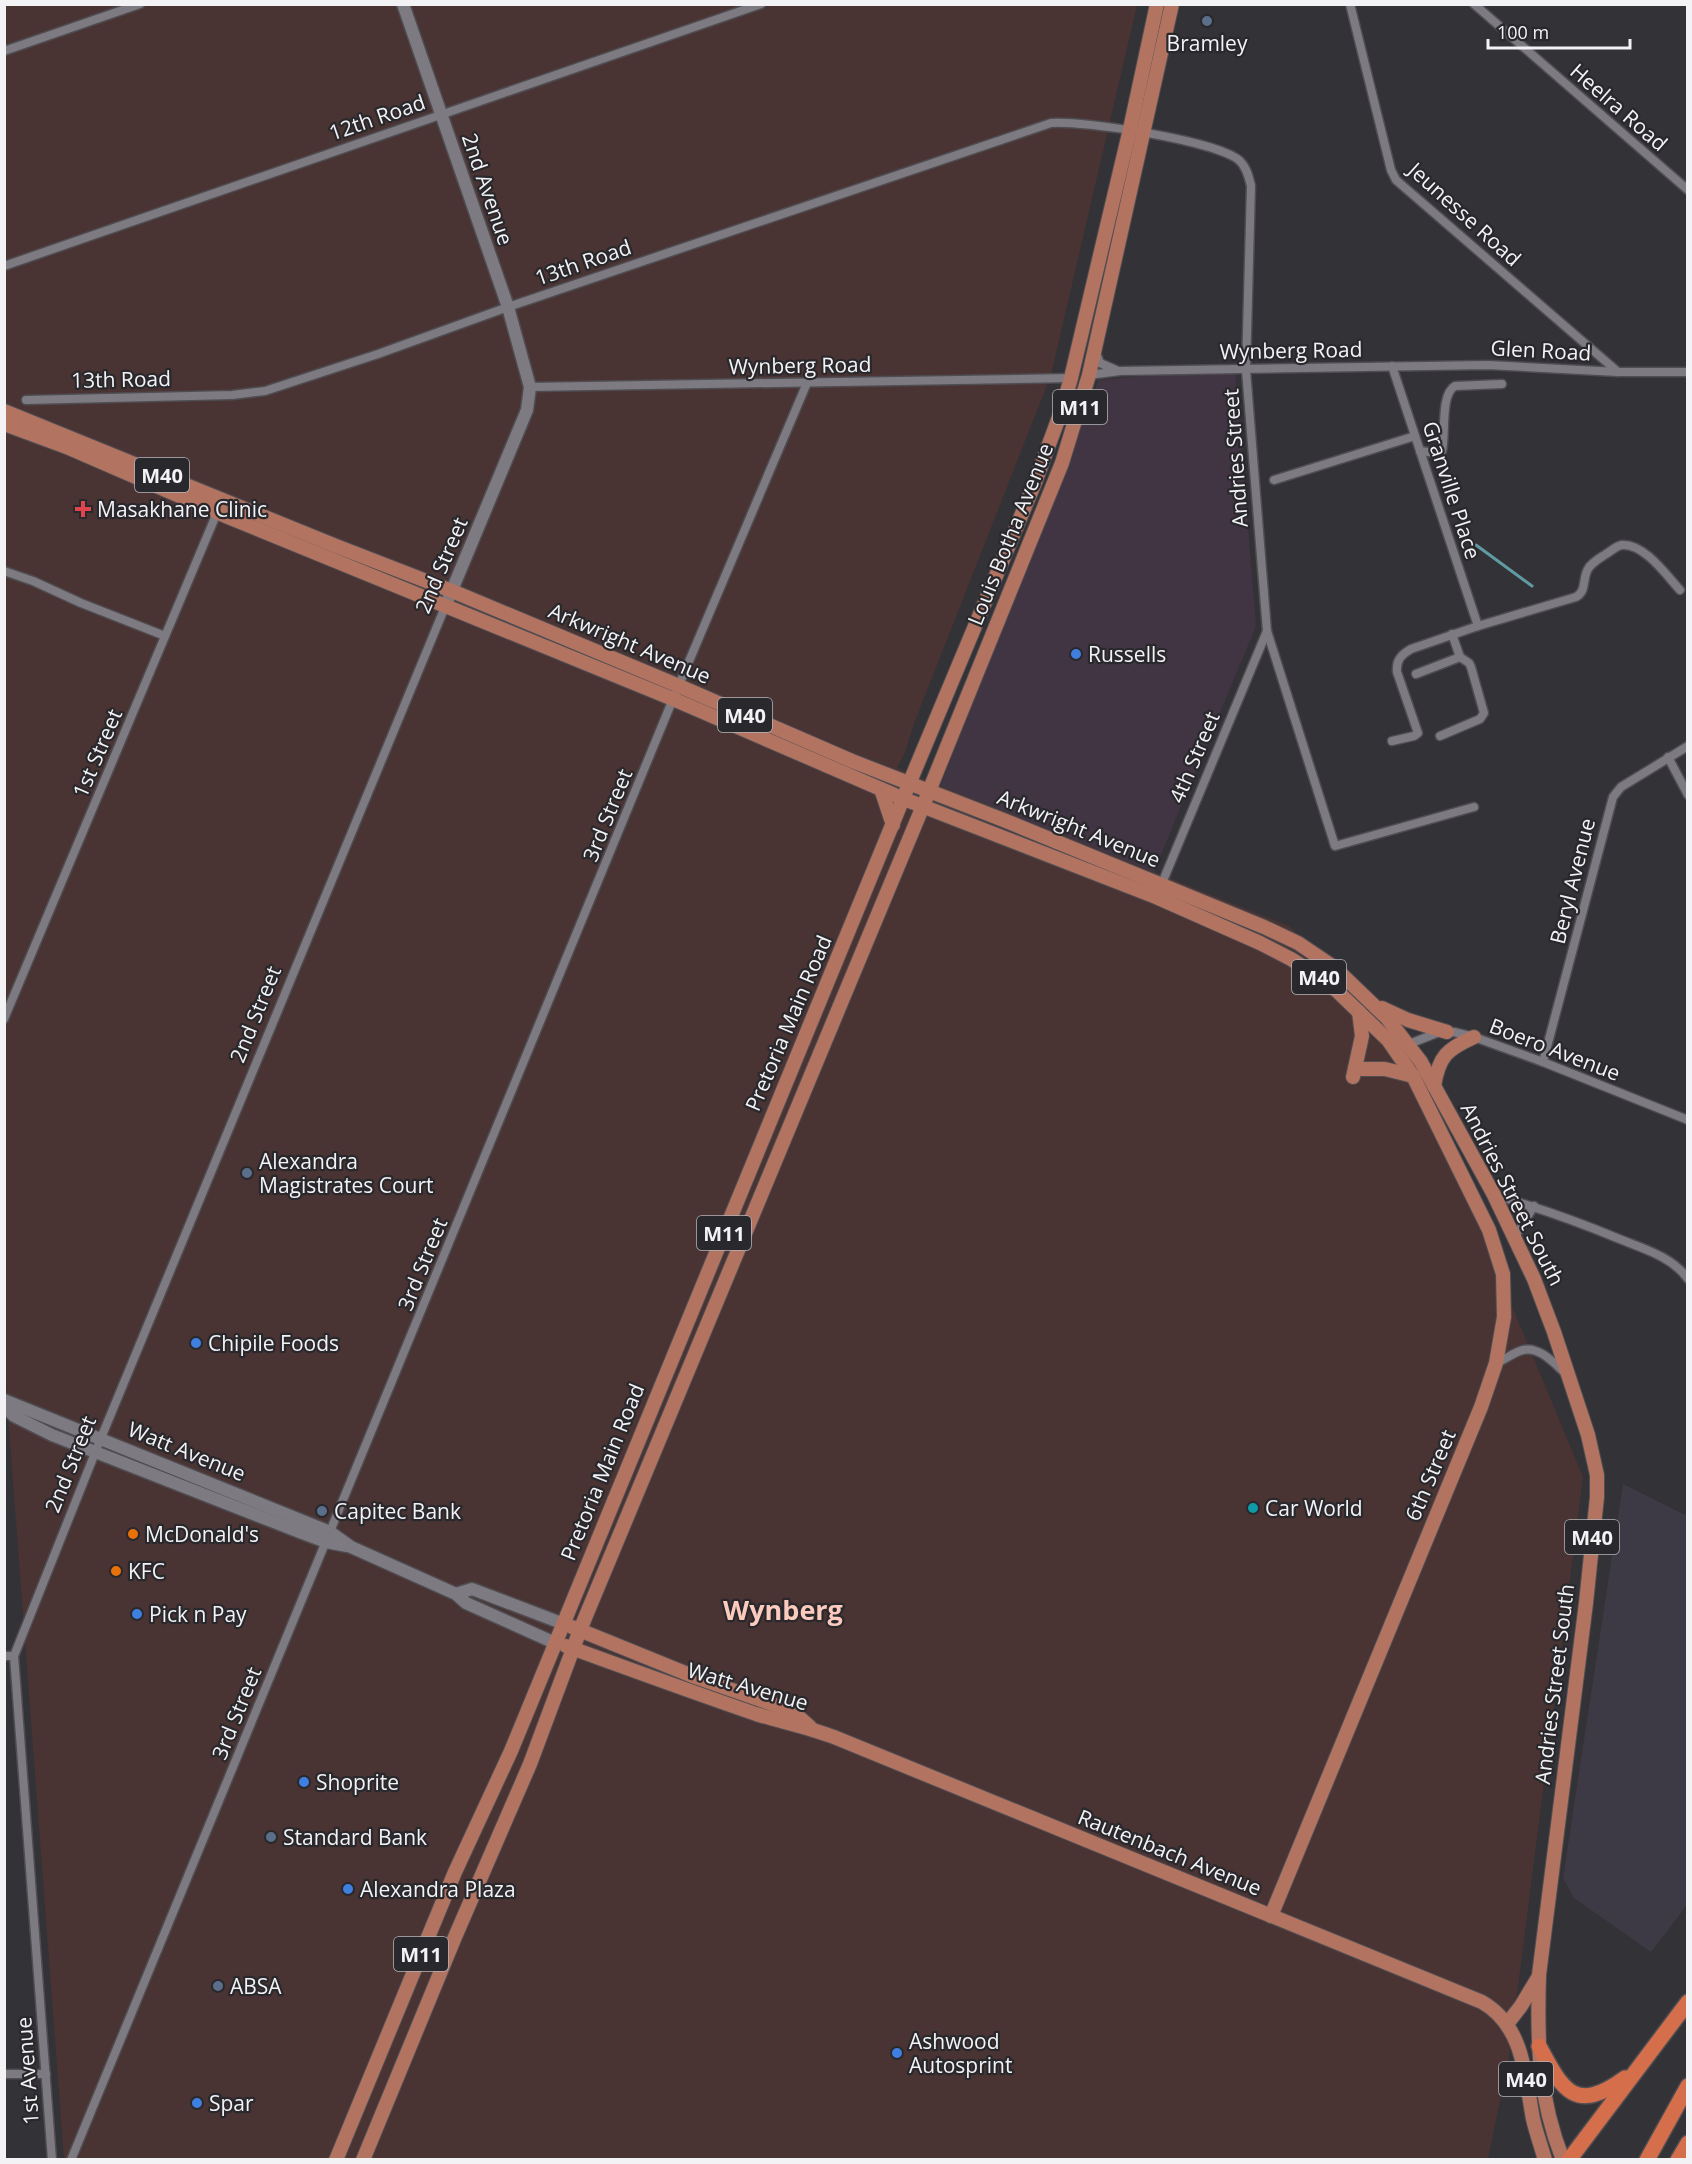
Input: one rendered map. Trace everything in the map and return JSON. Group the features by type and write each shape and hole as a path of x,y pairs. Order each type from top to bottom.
{"highway":[{"path":"1569,2160 1688,2002"},
{"path":"1539,2046 1559,2081 1577,2095 1592,2096 1605,2092 1637,2070"},
{"path":"1647,2160 1688,2086"},
{"path":"1678,2160 1688,2143"}],"main road":[{"name":"Louis Botha Avenue","path":"928,792 1059,473 1089,375 1136,131 1156,4"},
{"name":"Louis Botha Avenue","path":"909,784 1034,485 1060,417 1172,4"},
{"name":"Arkwright Avenue","path":"4,411 445,607 676,693 909,784 1158,891 1291,959 1336,990 1401,1047"},
{"name":"Arkwright Avenue","path":"4,424 452,591 904,799 1264,927 1298,943 1335,968 1373,1002 1401,1047"},
{"name":"M11","path":"904,799 909,784"},
{"path":"881,789 893,825"},
{"name":"M11","path":"923,806 928,792"},
{"name":"Pretoria Main Road","path":"336,2160 455,1872 512,1751 904,799"},
{"name":"Pretoria Main Road","path":"363,2160 455,1937 530,1764 580,1630 923,806"},
{"path":"912,832 945,814"},
{"path":"1373,1002 1408,1020 1447,1032"},
{"path":"1359,1011 1362,1036 1358,1073 1385,1069 1413,1076"},
{"path":"1434,1086 1439,1065 1444,1056 1459,1044 1474,1037"},
{"name":"6th Street","path":"1271,1916 1481,1407 1496,1363 1504,1317 1504,1291 1498,1254 1479,1206 1413,1076 1401,1047"},
{"name":"Andries Street South","path":"1401,1047 1434,1086 1494,1195 1514,1238 1545,1306 1570,1378 1594,1456 1597,1475 1597,1497 1584,1615 1539,1975 1539,2046"},
{"name":"Watt Avenue","path":"564,1624 708,1681 792,1711 812,1728"},
{"name":"Watt Avenue","path":"555,1643 788,1724 812,1728"},
{"path":"704,1696 708,1681"},
{"name":"Rautenbach Avenue","path":"812,1728 1468,1996 1491,2007 1507,2024"},
{"path":"1507,2024 1521,2006 1539,1975"},
{"name":"M40","path":"1507,2024 1515,2037 1522,2057 1534,2122 1545,2160"},
{"name":"M40","path":"1539,2046 1541,2078 1548,2118 1563,2160"}],"street":[{"path":"4,51 140,4"},
{"name":"2nd Avenue","path":"403,4 507,307 530,387"},
{"name":"12th Road","path":"4,266 761,4"},
{"name":"Jeunesse Road","path":"1350,4 1396,180 1618,372"},
{"name":"Heelra Road","path":"1474,4 1688,190"},
{"name":"13th Road","path":"26,400 248,394 265,390 378,354 507,307 1051,123 1078,123 1136,131"},
{"name":"Andries Street","path":"1136,131 1224,153 1241,162 1249,175 1252,209 1246,370 1266,631 1335,846 1474,807"},
{"path":"1095,347 1096,358 1100,363 1119,371"},
{"name":"Glen Road","path":"1392,366 1519,366 1618,372 1688,372"},
{"name":"Wynberg Road","path":"1089,375 1119,371 1392,366"},
{"name":"Granville Place","path":"1392,366 1478,626"},
{"name":"Wynberg Road","path":"530,387 1071,378"},
{"name":"3rd Street","path":"71,2160 676,693 807,383"},
{"path":"1420,451 1436,453 1442,451 1447,397 1450,389 1455,386 1502,384"},
{"name":"2nd Street","path":"14,1656 101,1438 527,410 530,387"},
{"path":"1274,480 1415,436"},
{"name":"1st Street","path":"4,1019 220,506"},
{"path":"1392,741 1418,733 1398,680 1397,666 1401,655 1411,649 1452,634 1581,595 1588,567 1623,545 1644,552 1680,590"},
{"path":"4,571 165,636"},
{"name":"4th Street","path":"1158,891 1266,631"},
{"path":"1440,736 1480,718 1484,713 1471,667 1460,657 1452,634"},
{"path":"1416,674 1460,657"},
{"name":"Beryl Avenue","path":"1543,1062 1613,797 1621,787 1688,746"},
{"path":"1668,757 1688,795"},
{"name":"Boero Avenue","path":"1401,1047 1427,1036 1447,1032 1474,1037 1688,1120"},
{"path":"1494,1195 1534,1206 1656,1254 1686,1274"},
{"path":"1514,1238 1534,1206"},
{"path":"1496,1363 1506,1360 1521,1350 1540,1352 1570,1378"},
{"name":"Watt Avenue","path":"4,1400 101,1438 351,1547 456,1594 466,1604 555,1643"},
{"name":"Watt Avenue","path":"4,1406 23,1422 95,1453 328,1537"},
{"name":"Watt Avenue","path":"456,1594 472,1589 564,1624"},
{"path":"4,1656 14,1656"},
{"name":"1st Avenue","path":"14,1656 52,2160"},
{"path":"4,2074 45,2074"}],"shaded area":[{"path":"4,5 1137,5 1051,375 897,768 1289,926 1398,1032 1583,1477 1509,2057 1488,2159 64,2159 4,1362"},
{"path":"1235,369 1256,626 1152,876 940,787 1099,380"},
{"path":"1623,1484 1687,1516 1687,1905 1651,1952 1574,1898 1563,1878"}],"waterway":[{"path":"1476,545 1532,586"}],"place":[{"name":"Bramley","path":"1207,21"},
{"name":"Masakhane Clinic","path":"83,509"},
{"name":"Russells","path":"1076,654"},
{"name":"Alexandra Magistrates Court","path":"247,1173"},
{"name":"Chipile Foods","path":"196,1343"},
{"name":"Car World","path":"1253,1508"},
{"name":"Capitec Bank","path":"322,1511"},
{"name":"McDonald's","path":"133,1534"},
{"name":"KFC","path":"116,1571"},
{"name":"Pick n Pay","path":"137,1614"},
{"name":"Shoprite","path":"304,1782"},
{"name":"Standard Bank","path":"271,1837"},
{"name":"Alexandra Plaza","path":"348,1889"},
{"name":"ABSA","path":"218,1986"},
{"name":"Ashwood Autosprint","path":"897,2053"},
{"name":"Spar","path":"197,2103"}],"district":[{"name":"Wynberg","path":"783,1609"}]}
